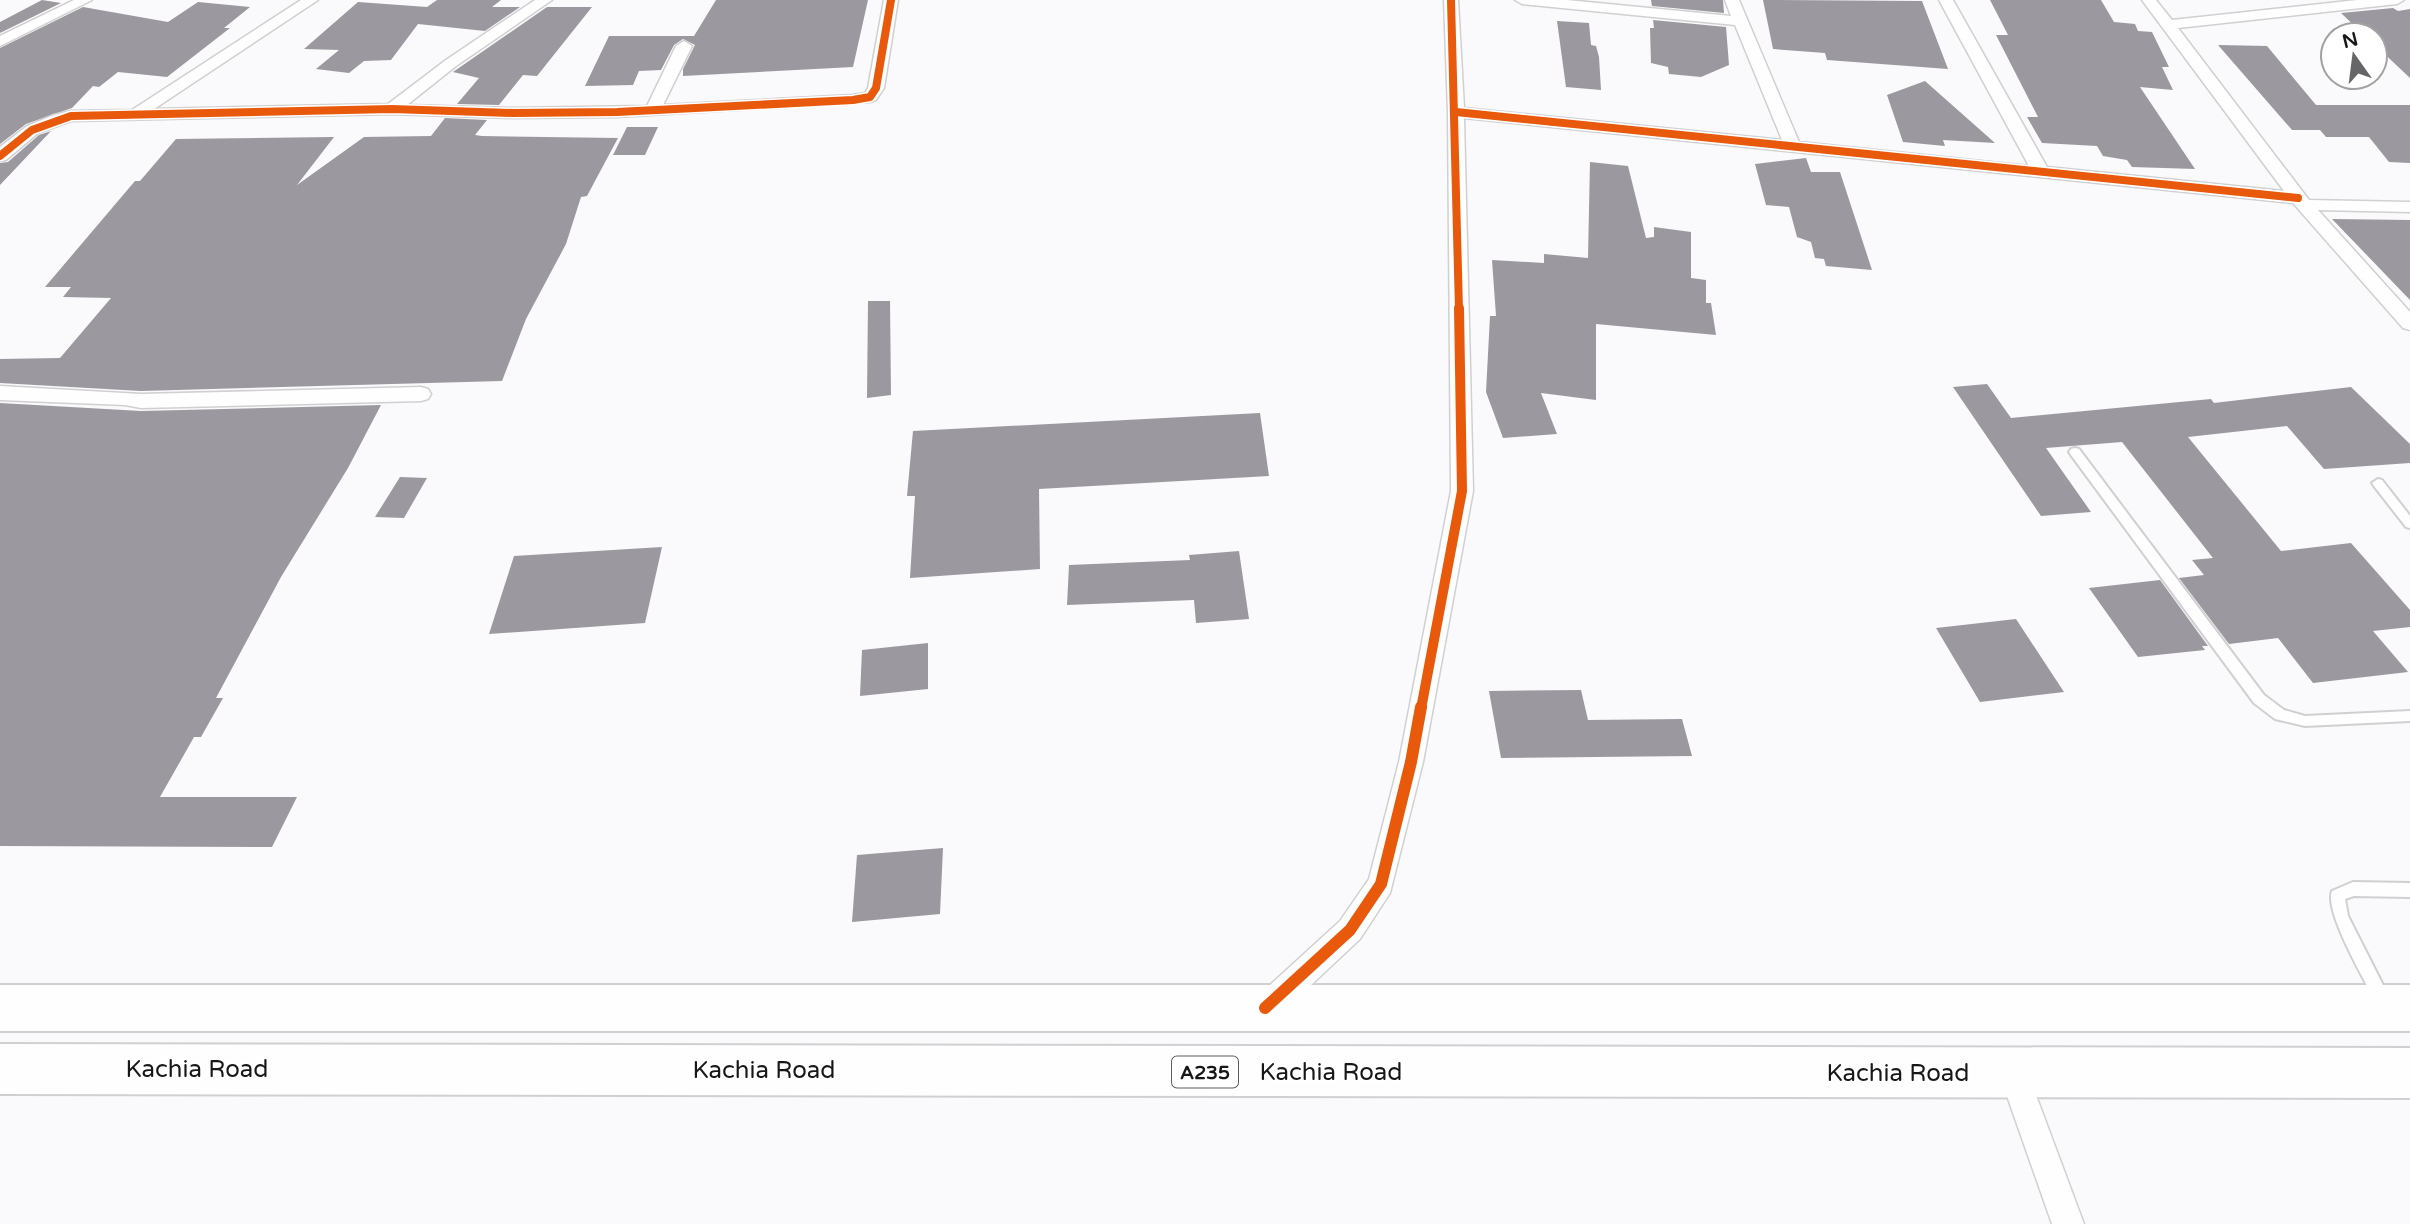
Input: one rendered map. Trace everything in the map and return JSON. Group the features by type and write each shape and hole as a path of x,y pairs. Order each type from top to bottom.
{"highway":[{"path":"0,1008 2398,1008"},
{"name":"Kachia Road","path":"0,1069 2410,1073"}],"street":[{"path":"0,42 85,0"},
{"path":"135,115 311,0"},
{"path":"392,109 451,63 545,0"},
{"path":"0,156 22,134 52,119 71,116 392,109 513,113 653,110 853,100 870,97 876,89 891,0"},
{"path":"1265,1008 1350,930 1381,884 1411,762 1462,491 1456,112 1451,0"},
{"path":"1522,0 1741,21"},
{"path":"1732,0 1792,146"},
{"path":"1946,0 2041,172"},
{"path":"2149,0 2301,201 2410,324"},
{"path":"2167,25 2397,0"},
{"path":"653,110 684,46"},
{"path":"1456,112 2301,201 2410,207"},
{"path":"0,393 125,397 141,401 421,394"},
{"path":"2014,1073 2068,1224"}],"lane":[{"path":"2075,452 2259,699 2280,715 2305,721 2410,716"},
{"path":"2378,483 2410,524"},
{"path":"2398,1008 2341,917 2337,896 2353,889 2410,890"}],"building":[{"path":"42,0 61,3 0,33 0,22"},
{"path":"437,0 501,0 492,7 520,7 485,31 418,24 391,60 364,61 349,73 316,69 339,50 304,49 358,2 427,7"},
{"path":"716,0 868,0 853,67 683,76 683,69 695,45 683,39 674,45 661,70 639,71 633,85 585,86 609,36 694,36"},
{"path":"1651,0 1723,0 1724,13 1652,6"},
{"path":"1763,0 1922,1 1948,69 1827,60 1825,53 1773,49"},
{"path":"1990,0 2101,0 2114,22 2135,24 2138,31 2152,32 2169,67 2162,67 2173,90 2140,87 2195,169 2132,167 2127,160 2103,156 2097,146 2042,143 2027,117 2038,117 1996,35 2008,35"},
{"path":"198,2 250,7 224,28 230,28 167,77 118,72 99,87 93,86 72,108 26,124 0,144 0,48 83,7 168,22"},
{"path":"547,7 592,7 537,76 523,75 499,105 457,104 479,78 453,72"},
{"path":"2410,9 2410,78 2389,58 2389,21 2349,21 2341,13"},
{"path":"1653,20 1726,27 1729,65 1701,77 1669,74 1668,67 1651,63 1650,28 1654,28"},
{"path":"1557,21 1589,23 1591,45 1596,46 1599,57 1601,90 1566,87"},
{"path":"2218,45 2267,46 2316,105 2410,105 2410,163 2389,162 2369,137 2326,137 2320,130 2292,130"},
{"path":"1925,81 1995,143 1943,140 1945,146 1903,142 1887,95"},
{"path":"445,118 487,120 475,135 482,136 618,138 587,196 581,197 566,244 526,319 502,381 141,391 0,383 0,359 60,358 111,298 63,297 71,287 45,287 135,181 140,181 176,139 334,137 297,185 364,137 431,136"},
{"path":"627,127 658,127 645,155 613,155"},
{"path":"51,131 0,185 0,163 8,162 39,135"},
{"path":"1806,158 1811,172 1840,172 1872,270 1826,266 1824,259 1815,258 1811,242 1797,237 1789,207 1766,205 1755,164"},
{"path":"1590,162 1628,166 1646,238 1654,237 1654,227 1691,232 1691,278 1706,280 1706,303 1711,303 1716,335 1596,324 1596,400 1541,393 1557,434 1503,438 1486,392 1490,316 1496,316 1492,260 1544,263 1544,254 1588,258"},
{"path":"2332,219 2410,220 2410,300 2359,247"},
{"path":"868,301 890,301 891,395 867,398"},
{"path":"1987,384 2011,418 2211,399 2214,403 2351,387 2410,444 2410,463 2324,469 2287,426 2188,437 2281,551 2351,543 2410,610 2410,627 2373,631 2408,672 2313,683 2278,638 2229,644 2179,578 2204,575 2192,560 2213,558 2122,442 2046,448 2091,512 2041,516 1953,387"},
{"path":"0,403 141,411 381,405 348,468 281,577 216,698 223,698 201,737 194,737 160,797 297,797 272,847 0,846"},
{"path":"1260,413 1269,476 1039,489 1040,569 910,578 915,496 907,496 913,431"},
{"path":"400,477 427,478 404,518 375,517"},
{"path":"662,547 645,623 489,634 514,556"},
{"path":"1239,551 1249,619 1196,623 1194,600 1067,605 1069,565 1190,560 1189,555"},
{"path":"2160,580 2208,646 2202,646 2205,650 2138,657 2089,588"},
{"path":"2016,619 2064,692 1980,702 1936,628"},
{"path":"928,643 928,689 860,696 862,650"},
{"path":"1581,690 1588,720 1682,719 1692,756 1501,758 1489,691"},
{"path":"943,848 940,914 852,922 857,855"}],"cycle path":[{"path":"0,156 32,130 50,121 71,116 392,109 513,113 617,112 853,100 870,97 876,88 891,0"},
{"path":"1265,1008 1350,930 1381,884 1411,762 1462,491 1456,112 1451,0"},
{"path":"1456,112 2298,198"}]}
